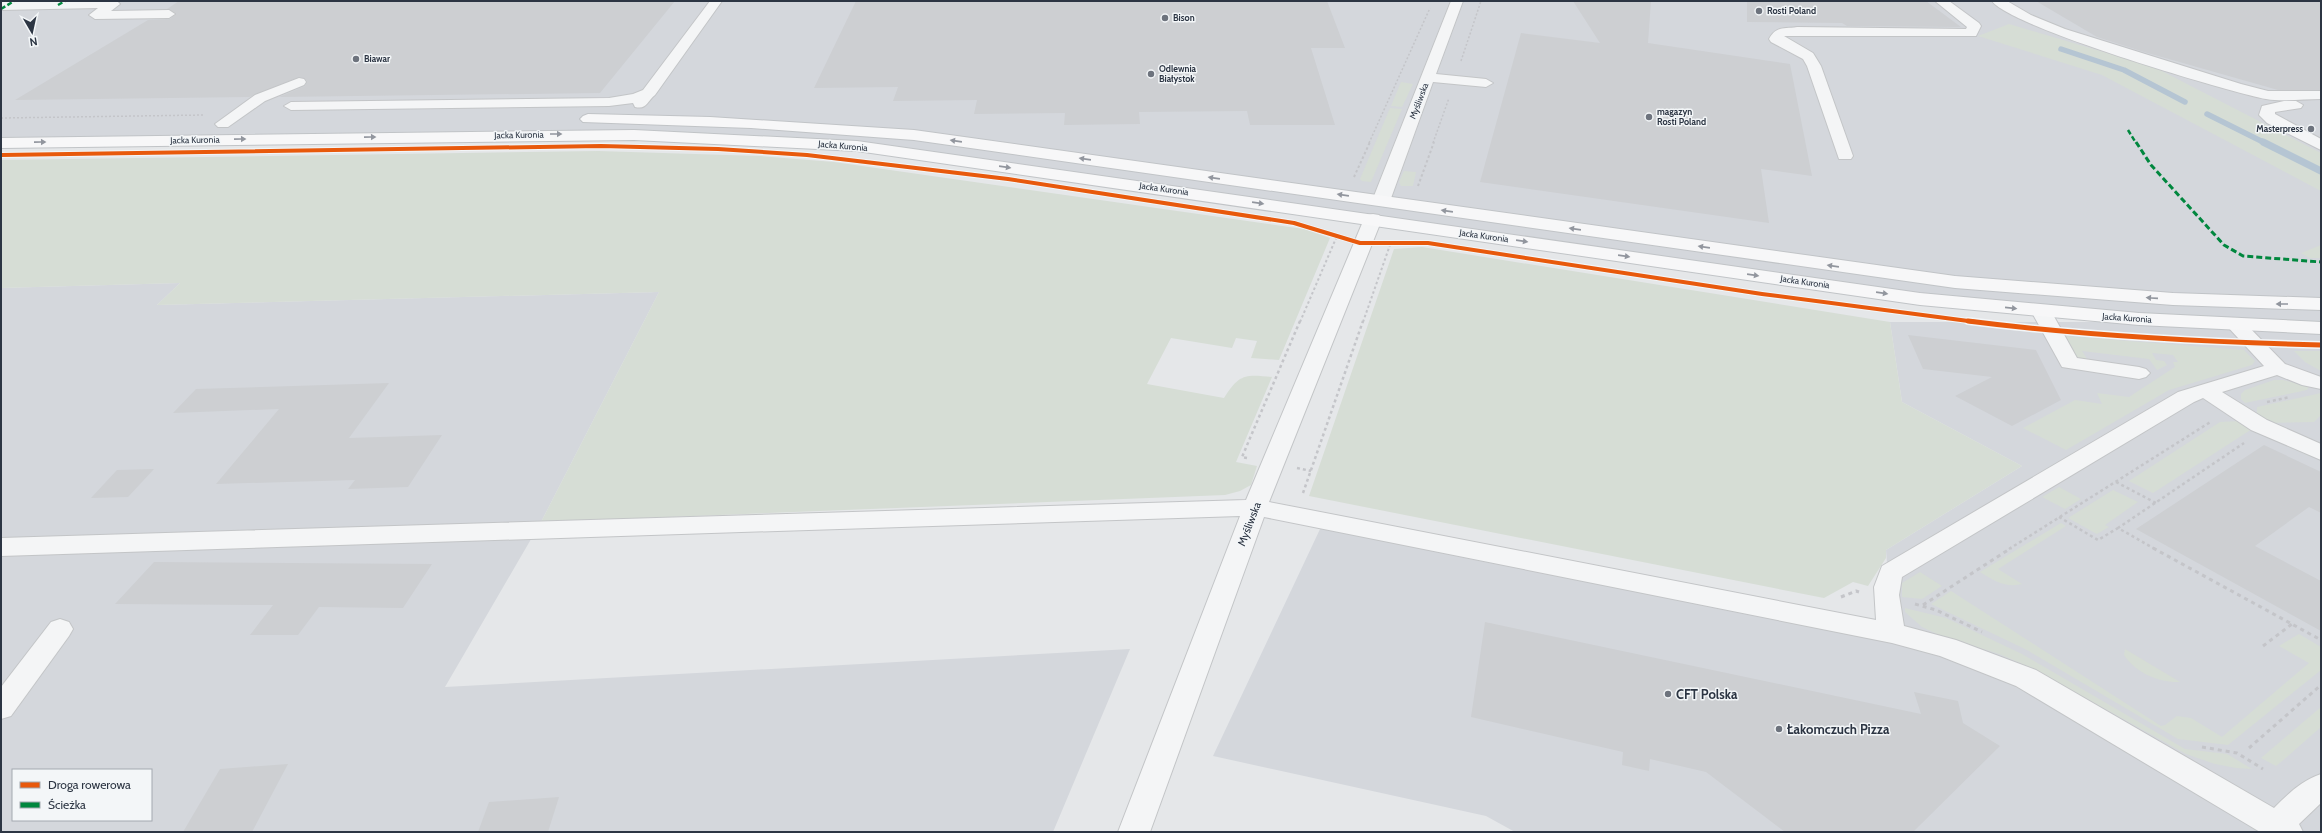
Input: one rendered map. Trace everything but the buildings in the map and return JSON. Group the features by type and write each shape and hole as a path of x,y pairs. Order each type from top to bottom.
{"main road":[{"name":"Jacka Kuronia","path":"576,120 632,119 812,127 914,136 1920,299 2041,311 2236,325 2321,328"},
{"name":"Jacka Kuronia","path":"207,124 246,124"},
{"name":"Jacka Kuronia","path":"1,143 557,134 719,138 865,147 1955,282 2158,298 2321,304"}],"street":[{"path":"632,119 636,109 716,1"},
{"name":"Myśliwska","path":"1134,832 1255,508 1377,210 1457,1"},
{"path":"1845,156 1814,66 1808,56 1776,39 1779,33 1797,31 1971,33 1974,26 1941,1"},
{"path":"1998,1 2026,18 2060,32 2237,88 2268,95 2321,95"},
{"path":"1,6 114,4 95,15 169,14"},
{"path":"1428,77 1486,83"},
{"path":"223,124 260,98 299,82"},
{"path":"291,106 609,102 636,98 650,92"},
{"path":"2321,104 2284,105 2267,109 2267,115 2272,120 2321,145"},
{"path":"2041,311 2069,363 2139,373"},
{"path":"2236,325 2278,368 2308,381 2321,383"},
{"path":"1892,634 1885,599 1886,583 1891,572 2186,397 2278,368"},
{"path":"2205,390 2258,425 2321,453"},
{"path":"1,547 1255,508 1302,516 1892,634 1946,648 2026,678 2282,829 2306,796 2321,787"},
{"path":"1,708 60,629"}],"path":[{"path":"1354,178 1433,1"},
{"path":"1302,516 1308,500 1304,499 1303,492 1390,245"},
{"path":"1923,605 1967,574 2216,419 2235,410 2310,392 2321,383"},
{"path":"2059,517 2098,540 2156,503 2245,442"},
{"path":"2116,482 2156,503"},
{"path":"2118,528 2321,640"},
{"path":"2262,646 2292,624"},
{"path":"2249,748 2321,685"}],"shaded area":[{"path":"1,1 2321,1 2321,832 1515,832 1486,816 1213,756 1321,527 1893,642 1886,550 2022,466 1902,402 1890,322 2220,322 1918,296 913,151 635,133 1,142"},
{"path":"2009,24 2154,67 2321,153 2321,191 2102,75 1978,36"},
{"path":"1401,82 1413,84 1402,107 1391,106"},
{"path":"1390,108 1402,109 1371,182 1362,181 1360,179"},
{"path":"598,151 760,156 834,162 1304,229 1330,238 1279,360 1251,358 1257,341 1236,338 1232,348 1171,338 1147,384 1224,398 1234,384 1244,377 1272,377 1236,462 1257,466 1251,485 1240,491 1225,495 541,522 659,292 157,305 180,283 1,288 1,160"},
{"path":"1404,171 1416,172 1413,186 1401,186 1399,182"},
{"path":"2321,245 2321,258 2310,258 2301,253"},
{"path":"1422,247 1890,322 1902,402 2022,466 1886,550 1886,558 1868,586 1853,582 1824,598 1309,496 1394,249"},
{"path":"180,283 157,305 659,292 541,522 445,687 1130,649 1053,832 1,832 1,288"},
{"path":"2064,336 2244,350 2255,361 2252,365 2169,390 2066,450 2023,428 2075,400 2102,404 2097,393 2129,397 2175,367 2173,362 2178,362 2173,355 2152,353 2156,360 2164,361 2167,365 2157,370 2149,359 2082,351 2089,362 2077,358"},
{"path":"2294,351 2321,351 2321,371 2305,362"},
{"path":"2274,380 2283,380 2309,387 2307,390 2245,403 2241,399 2241,394 2245,390"},
{"path":"2321,393 2321,415 2314,422 2268,423 2257,416 2257,407"},
{"path":"2240,421 2315,456 2309,456 2252,429 2153,493 2129,481 2220,422"},
{"path":"2059,487 2081,499 2065,509 2042,497"},
{"path":"2113,490 2138,502 2105,525 2109,527 2097,534 2068,518"},
{"path":"2061,523 2066,526 1998,569 2022,584 2011,585 2000,583 1980,572"},
{"path":"1920,572 1942,586 1922,599 1902,597 1902,583"},
{"path":"1951,591 2161,726 2165,725 2177,716 2191,718 2222,737 2309,663 2279,646 2299,634 2321,647 2321,670 2228,745 2178,739 2025,649 1931,604"},
{"path":"1905,608 1946,618 2022,654 2185,749 2227,754 2252,769 2215,764 2186,754 2032,668 1999,654 1937,634 1922,627 1905,612"},
{"path":"2125,649 2180,682 2156,679 2141,672 2124,655"},
{"path":"2321,707 2321,727 2281,762 2276,766 2261,758"}],"waterway":[{"path":"2061,49 2124,70 2185,102"},
{"path":"2207,114 2321,171"}],"marked path":[{"path":"1,9 14,1"},
{"path":"58,5 65,1"},
{"path":"2128,130 2151,165 2224,245 2243,256 2261,259 2321,262"}],"cycle path":[{"path":"1,155 601,146 718,149 807,155 951,171 1294,223 1309,226 1344,239 1360,243 1428,243 1873,310 2097,334 2209,342 2321,345"}],"place":[{"name":"Rosti Poland","path":"1759,11"},
{"name":"Bison","path":"1165,18"},
{"name":"Biawar","path":"356,59"},
{"name":"Odlewnia Białystok","path":"1151,74"},
{"name":"magazyn Rosti Poland","path":"1649,117"},
{"name":"Masterpress","path":"2311,129"},
{"name":"CFT Polska","path":"1668,694"},
{"name":"Łakomczuch Pizza","path":"1779,729"}]}
